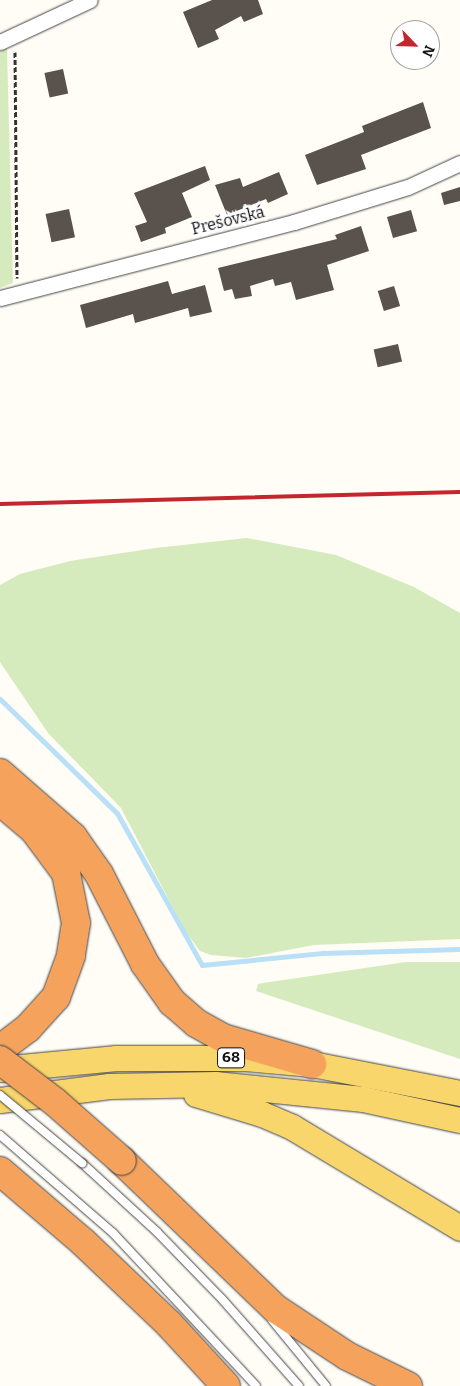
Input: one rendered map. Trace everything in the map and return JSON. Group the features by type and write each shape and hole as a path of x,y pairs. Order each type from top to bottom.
{"highway":[{"path":"0,773 73,837 99,874 145,964 172,1002 196,1023 223,1038 312,1064"},
{"path":"0,801 34,830 66,874 76,923 71,956 56,996 28,1028 0,1049"},
{"path":"0,1060 55,1102 122,1161 232,1270 276,1310 310,1334 408,1386"},
{"path":"2,1172 83,1242 168,1324 226,1386"}],"main road":[{"name":"68","path":"0,1068 164,1058 245,1058 312,1064 460,1093"},
{"name":"68","path":"0,1100 109,1086 215,1084 372,1101 460,1120"},
{"path":"109,1086 194,1094 262,1114 292,1127 460,1228"}],"street":[{"path":"0,42 90,0"},
{"name":"Prešovská","path":"0,298 17,292 294,222 408,187 460,163"}],"lane":[{"path":"0,1095 82,1163 196,1272 299,1386"},
{"path":"0,1135 43,1170 113,1233 256,1386"},
{"path":"232,1270 326,1386"}],"path":[{"path":"14,36 17,292"}],"green space":[{"path":"7,48 13,283 0,288 0,51"},
{"path":"247,538 336,555 414,587 460,613 460,939 314,945 246,958 211,955 200,951 185,931 121,808 48,733 0,662 0,585 20,574 70,561 155,548"},
{"path":"406,962 460,962 460,1059 256,991 258,984 263,983"}],"building":[{"path":"212,0 258,0 263,14 244,22 241,16 215,30 219,39 198,48 183,12"},
{"path":"63,69 68,93 50,97 44,73"},
{"path":"423,102 431,128 361,155 366,169 317,185 305,155 364,132 362,126"},
{"path":"205,166 210,180 182,193 192,217 165,228 166,233 141,242 135,226 147,222 134,193"},
{"path":"279,172 288,194 268,203 266,199 227,215 215,185 240,178 243,187"},
{"path":"460,187 460,201 444,205 441,193"},
{"path":"69,209 75,237 52,242 46,214"},
{"path":"411,210 417,231 393,238 387,217"},
{"path":"361,226 369,251 327,265 334,290 296,300 291,282 275,286 273,279 250,286 252,296 235,299 232,289 224,291 218,268 337,239 335,235"},
{"path":"168,281 172,294 205,285 212,312 190,317 188,308 135,323 133,314 86,328 80,305"},
{"path":"394,286 400,306 384,311 378,291"},
{"path":"398,344 402,362 378,367 374,350"}],"waterway":[{"path":"0,699 117,813 202,965 323,953 460,949"}],"railway":[{"path":"0,504 460,492"}]}
